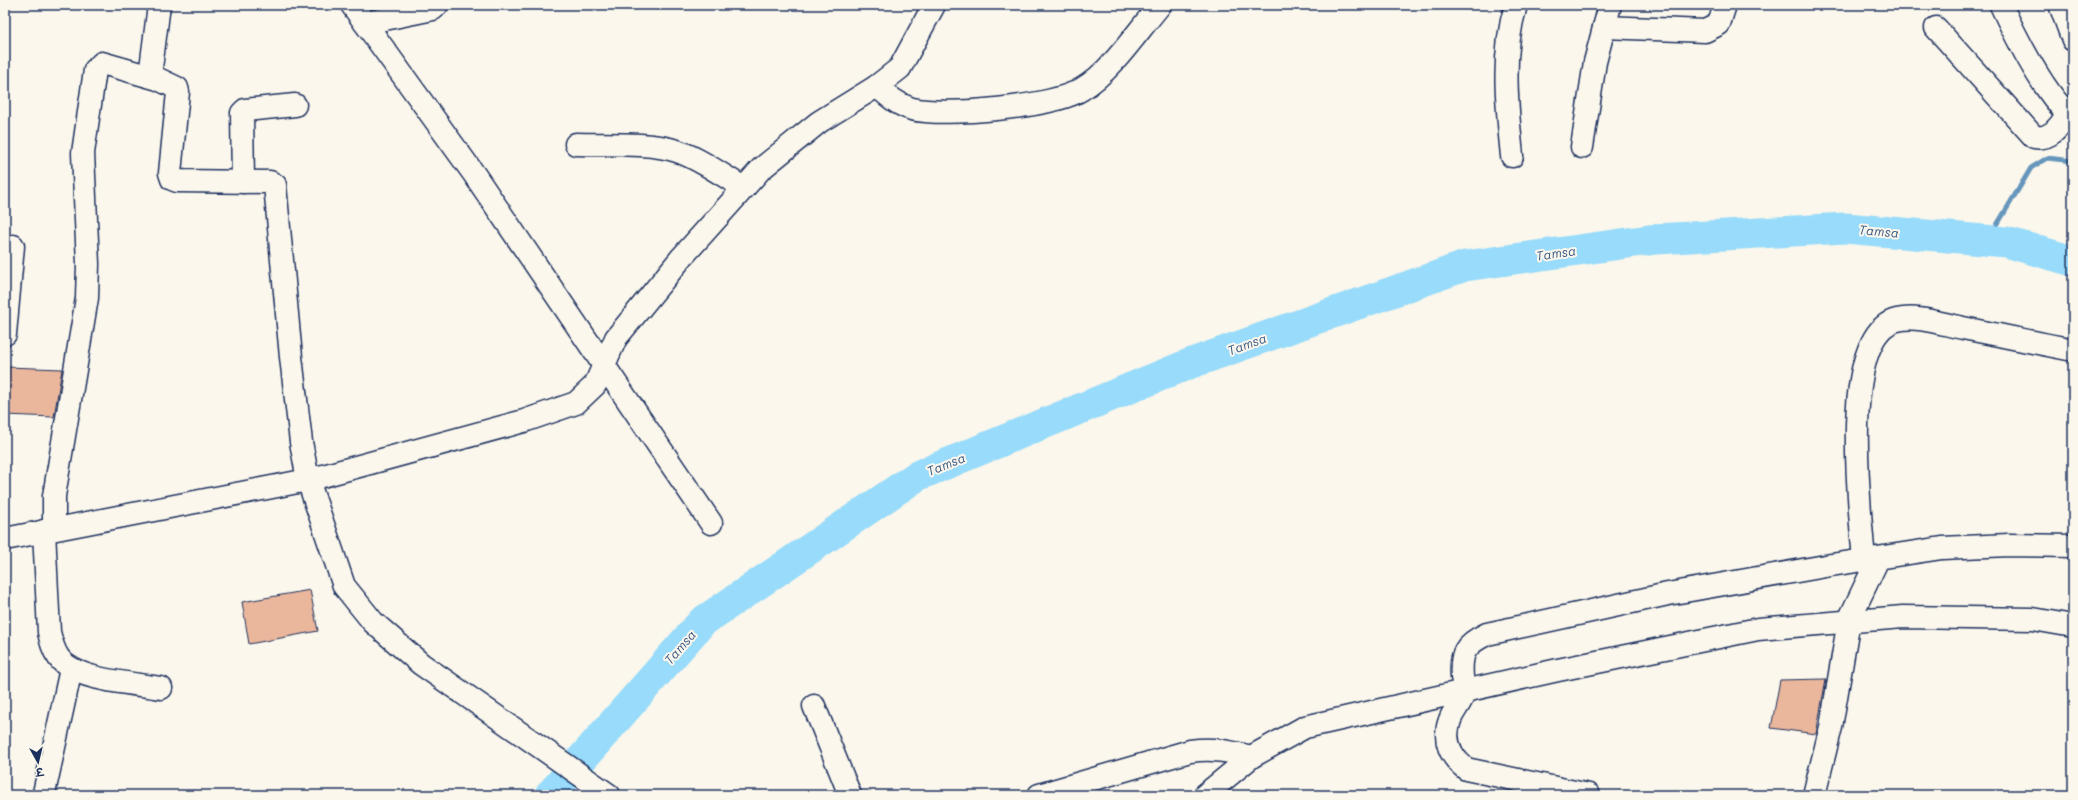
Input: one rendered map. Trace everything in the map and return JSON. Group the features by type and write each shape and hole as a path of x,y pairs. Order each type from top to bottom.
{"street":[{"path":"150,76 159,5"},
{"path":"352,5 474,174 711,523"},
{"path":"365,23 433,9 437,5"},
{"path":"5,539 308,480 524,421 576,403 596,385 616,338 682,257 761,169 819,122 877,86 900,68 934,5"},
{"path":"877,86 894,101 904,106 928,111 972,110 1054,100 1082,90 1104,72 1160,5"},
{"path":"1512,156 1507,108 1506,66 1510,33 1516,5"},
{"path":"1582,147 1595,62 1610,5"},
{"path":"1604,27 1705,31 1719,24 1725,5"},
{"path":"1936,28 2034,137 2042,138 2049,136 2056,130 2070,110 2053,99 2014,34 2001,5"},
{"path":"2060,5 2073,40"},
{"path":"161,688 91,676 71,669 59,658 53,648 49,632 49,530 88,292 83,153 95,70 102,63 150,76 172,84 177,88 178,92 170,173 172,178 177,181 270,182 275,185 298,421 308,480 344,586 372,622 421,664 472,698 605,792"},
{"path":"243,182 242,113 245,110 295,105"},
{"path":"576,144 630,145 677,151 694,159 744,188"},
{"path":"5,334 13,246"},
{"path":"1814,795 1831,728 1849,620 1871,560 1857,450 1857,414 1865,361 1870,347 1878,334 1896,320 1922,320 2073,350"},
{"path":"1589,795 1560,792 1466,769 1454,758 1449,750 1449,722 1464,692 1461,664 1466,648 1474,640 1487,634 1697,588 1871,560 1950,548 2009,544 2073,546"},
{"path":"1209,794 1251,757 1305,727 1558,670 1758,628 1903,617 2033,619 2073,626"},
{"path":"44,792 71,669"},
{"path":"814,706 850,795"},
{"path":"1039,795 1190,751 1210,748 1251,757"}],"building":[{"path":"7,367 62,369 54,417 5,415"},
{"path":"310,590 318,631 249,644 242,602"},
{"path":"1826,679 1816,734 1771,728 1780,680"}],"waterway":[{"path":"1988,240 2031,168 2047,158 2073,161"},
{"name":"Tamsa","path":"550,795 702,622 917,476 1189,364 1465,266 1656,239 1845,228 2006,242 2073,261"}]}
